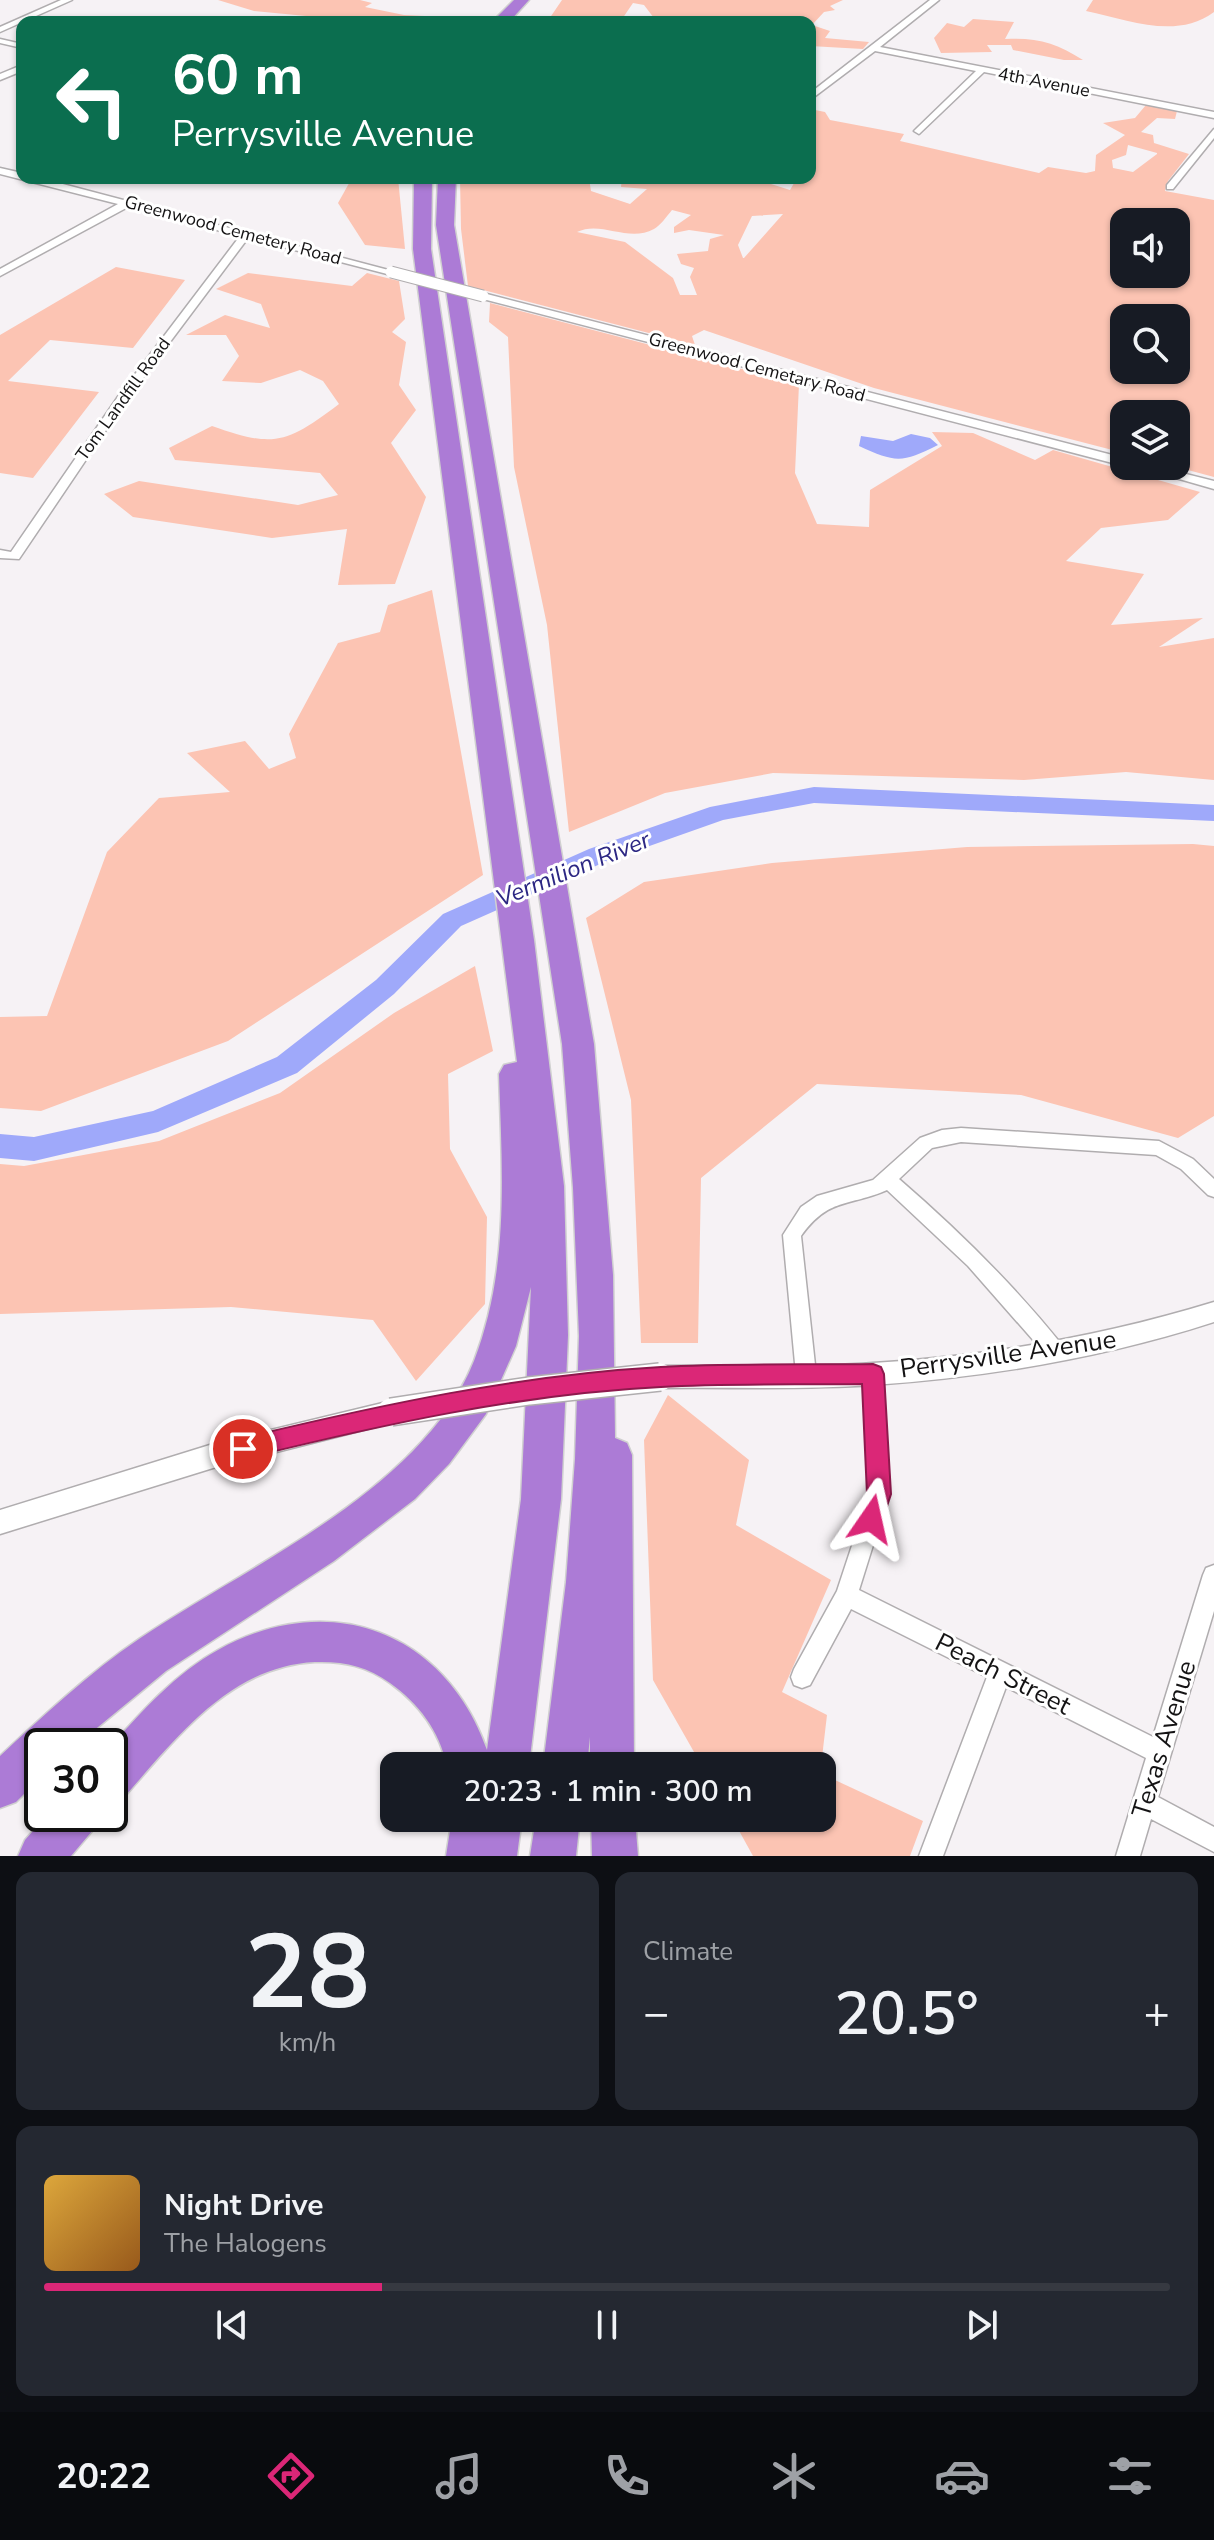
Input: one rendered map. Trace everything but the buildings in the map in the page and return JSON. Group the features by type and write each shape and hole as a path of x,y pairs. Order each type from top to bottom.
{"highway":[{"path":"510,16 528,5"},
{"path":"0,1786 65,1724 150,1656 358,1520 417,1471 466,1414 492,1362 511,1300 519,1221 523,1061 519,940 422,249 423,184"},
{"path":"447,184 445,225 578,1044 596,1277 595,1463 578,1673 567,1752"},
{"path":"578,1044 592,1087 608,1204 613,1278 612,1752"},
{"path":"509,1752 541,1499 550,1335 547,1186 523,1061"},
{"path":"128,1760 186,1697 224,1667 267,1648 304,1640 349,1643 386,1655 422,1680 452,1715 464,1752"},
{"path":"41,1856 62,1832"},
{"path":"469,1856 472,1832"},
{"path":"494,1856 498,1832"},
{"path":"553,1856 556,1832"},
{"path":"614,1832 615,1856"}],"street":[{"path":"32,16 68,0"},
{"path":"816,92 935,0"},
{"name":"4th Avenue","path":"873,48 1214,115"},
{"path":"919,131 982,70"},
{"path":"1170,187 1214,132"},
{"name":"Greenwood Cemetery Road","path":"53,184 391,272"},
{"path":"0,273 127,203"},
{"name":"Tom Landfill Road","path":"0,554 14,556 53,504 73,468 113,411 246,234"},
{"name":"Greenwood Cemetary Road","path":"391,272 1110,458"},
{"path":"1190,479 1214,485"},
{"path":"806,1374 792,1235 808,1212 824,1201 879,1186 926,1143 961,1135 1159,1148 1187,1164 1214,1190"},
{"path":"886,1179 953,1236 1016,1301 1055,1351"},
{"name":"Perrysville Avenue","path":"0,1522 213,1456 391,1412 529,1391 660,1377 873,1374 1055,1351 1162,1330 1214,1312"},
{"path":"802,1677 847,1595 879,1494 873,1374"},
{"name":"Texas Avenue","path":"1128,1856 1214,1575"},
{"name":"Peach Street","path":"847,1595 1160,1753"},
{"path":"931,1856 1000,1672"},
{"path":"1144,1802 1214,1840"}],"shaded area":[{"path":"218,0 360,0 372,3 365,7 424,16 306,16 254,11"},
{"path":"562,0 843,0 830,6 835,10 824,12 816,21 816,16 652,16 644,5 633,3 624,16 551,16"},
{"path":"1093,0 1214,0 1214,12 1184,25 1152,25 1086,11"},
{"path":"973,19 1014,22 1005,39 1046,42 1083,60 1064,60 1013,50 1011,45 987,45 992,52 941,53 934,38 947,23 964,27"},
{"path":"816,26 830,31 825,38 869,42 863,49 816,46"},
{"path":"1146,105 1177,111 1175,119 1157,118 1141,132 1153,135 1154,143 1189,154 1168,181 1165,191 1214,200 1214,477 1190,471 1190,400 1110,400 1110,449 874,388 704,330 692,336 695,345 468,286 461,229 460,184 590,184 591,191 630,204 647,189 621,187 621,184 771,184 790,190 794,184 816,184 816,110 825,112 830,120 904,134 900,141 1039,173 1048,167 1086,173 1095,171 1096,155 1125,135 1103,123 1135,118","holes":["1128,145 1157,153 1133,172 1113,168 1112,160 1126,155","672,210 691,215 674,227 674,233 689,230 724,235 710,239 708,251 677,254 681,264 694,268 690,277 697,295 680,295 673,278 625,242 577,232 596,228 644,233 656,228","783,214 744,258 738,245 752,216"]},
{"path":"349,184 399,184 405,249 365,245 338,203"},
{"path":"116,267 185,280 133,348 50,340 8,381 99,392 33,478 0,473 0,335"},
{"path":"248,273 352,286 367,273 399,281 405,319 392,332 406,342 399,385 416,410 391,443 426,497 395,584 338,585 347,529 272,538 133,517 104,494 139,481 298,505 338,495 320,473 175,460 169,448 212,426 251,437 279,438 306,427 339,404 323,381 300,370 261,383 222,381 239,356 226,335 186,335 225,315 270,328 261,304 216,289"},
{"path":"490,303 799,384 795,473 817,524 869,527 870,490 942,446 932,432 973,433 1035,460 1053,450 1110,466 1110,480 1158,480 1200,492 1168,520 1101,528 1066,561 1144,574 1111,625 1203,618 1159,647 1214,638 1214,780 1126,772 1024,780 773,773 665,793 569,832 547,625 514,467 508,337 489,322"},
{"path":"432,590 483,875 228,1041 41,1111 0,1108 0,1017 47,1016 107,852 159,798 230,792 187,753 245,741 269,769 296,758 289,734 338,643 380,632 388,605"},
{"path":"1214,846 1214,1116 1178,1138 1021,1095 817,1084 701,1178 698,1343 641,1343 631,1100 586,918 644,882 772,863 967,847"},
{"path":"475,966 493,1051 448,1074 450,1149 487,1217 485,1304 416,1381 373,1320 231,1307 0,1314 0,1164 24,1166 159,1141 280,1093 394,1013"},
{"path":"668,1395 749,1460 736,1525 831,1580 782,1692 827,1715 823,1752 694,1752 653,1680 644,1440"},
{"path":"836,1781 923,1821 910,1856 753,1856 740,1832 836,1832"}],"water":[{"path":"911,434 930,438 938,445 899,459 882,456 859,446 861,436 893,441"}],"waterway":[{"name":"Vermilion River","path":"0,1146 34,1149 158,1121 287,1065 385,987 452,920 598,855 719,813 814,795 1214,813"}],"route":[{"path":"243,1449 391,1412 529,1391 660,1377 873,1374 879,1494 871,1519"}]}
